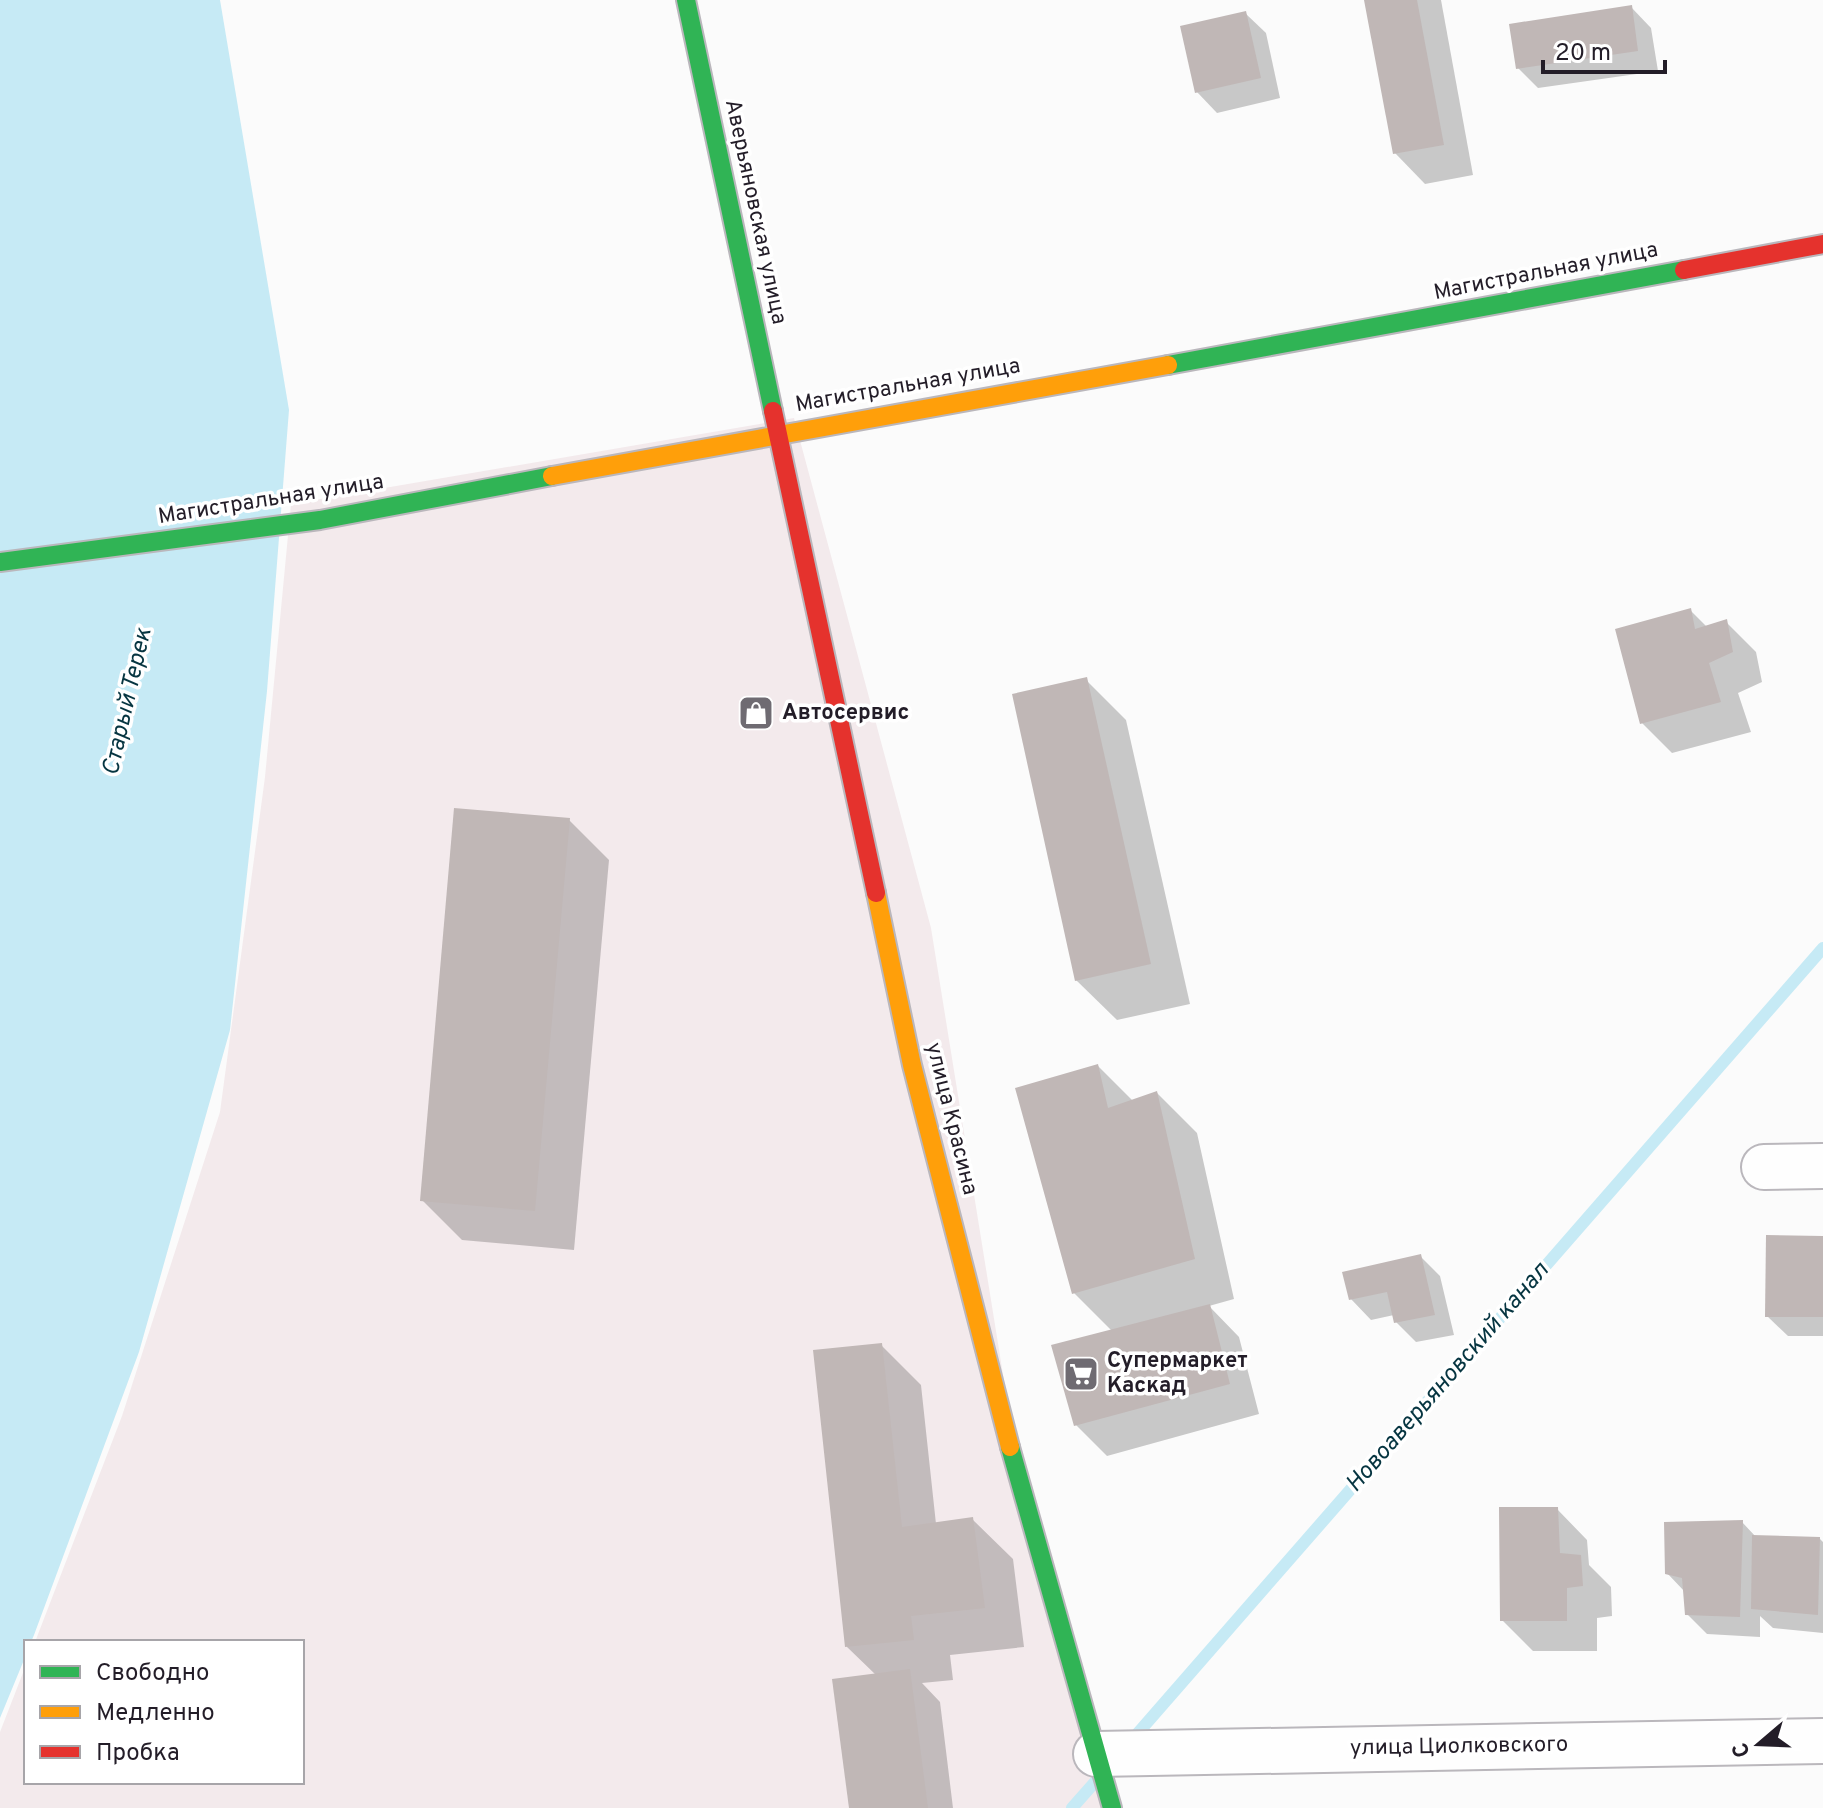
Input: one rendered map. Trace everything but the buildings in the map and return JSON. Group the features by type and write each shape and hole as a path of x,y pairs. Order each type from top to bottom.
{"street":[{"name":"Аверьяновская улица","path":"686,0 776,434"},
{"name":"Магистральная улица","path":"0,562 320,520 776,434 1366,331 1823,244"},
{"name":"улица Красина","path":"776,434 912,1065 990,1377 1112,1808"},
{"path":"1764,1167 1823,1166"},
{"name":"улица Циолковского","path":"1096,1754 1823,1741"}],"shaded area":[{"path":"794,418 931,928 1021,1486 1112,1808 0,1808 0,1732 24,1670 24,1784 304,1784 304,1640 36,1640 122,1416 220,1112 265,777 291,504"}],"water":[{"name":"Старый Терек","path":"0,0 220,0 289,410 267,691 230,1030 139,1352 34,1635 32,1640 24,1640 24,1660 0,1718"}],"waterway":[{"name":"Новоаверьяновский канал","path":"1131,1741 1823,948"},
{"name":"Новоаверьяновский канал","path":"1072,1808 1095,1782"}],"traffic: fast":[{"path":"686,0 773,411"},
{"path":"1168,365 1684,270"},
{"path":"0,562 320,520 552,476"},
{"path":"1010,1447 1112,1808"}],"traffic: slow":[{"path":"552,476 1168,365"},
{"path":"876,893 912,1065 1010,1447"}],"traffic: jam":[{"path":"1684,270 1823,244"},
{"path":"773,411 876,893"}],"place":[{"name":"Автосервис","path":"756,713"},
{"name":"Супермаркет Каскад","path":"1081,1374"}]}
